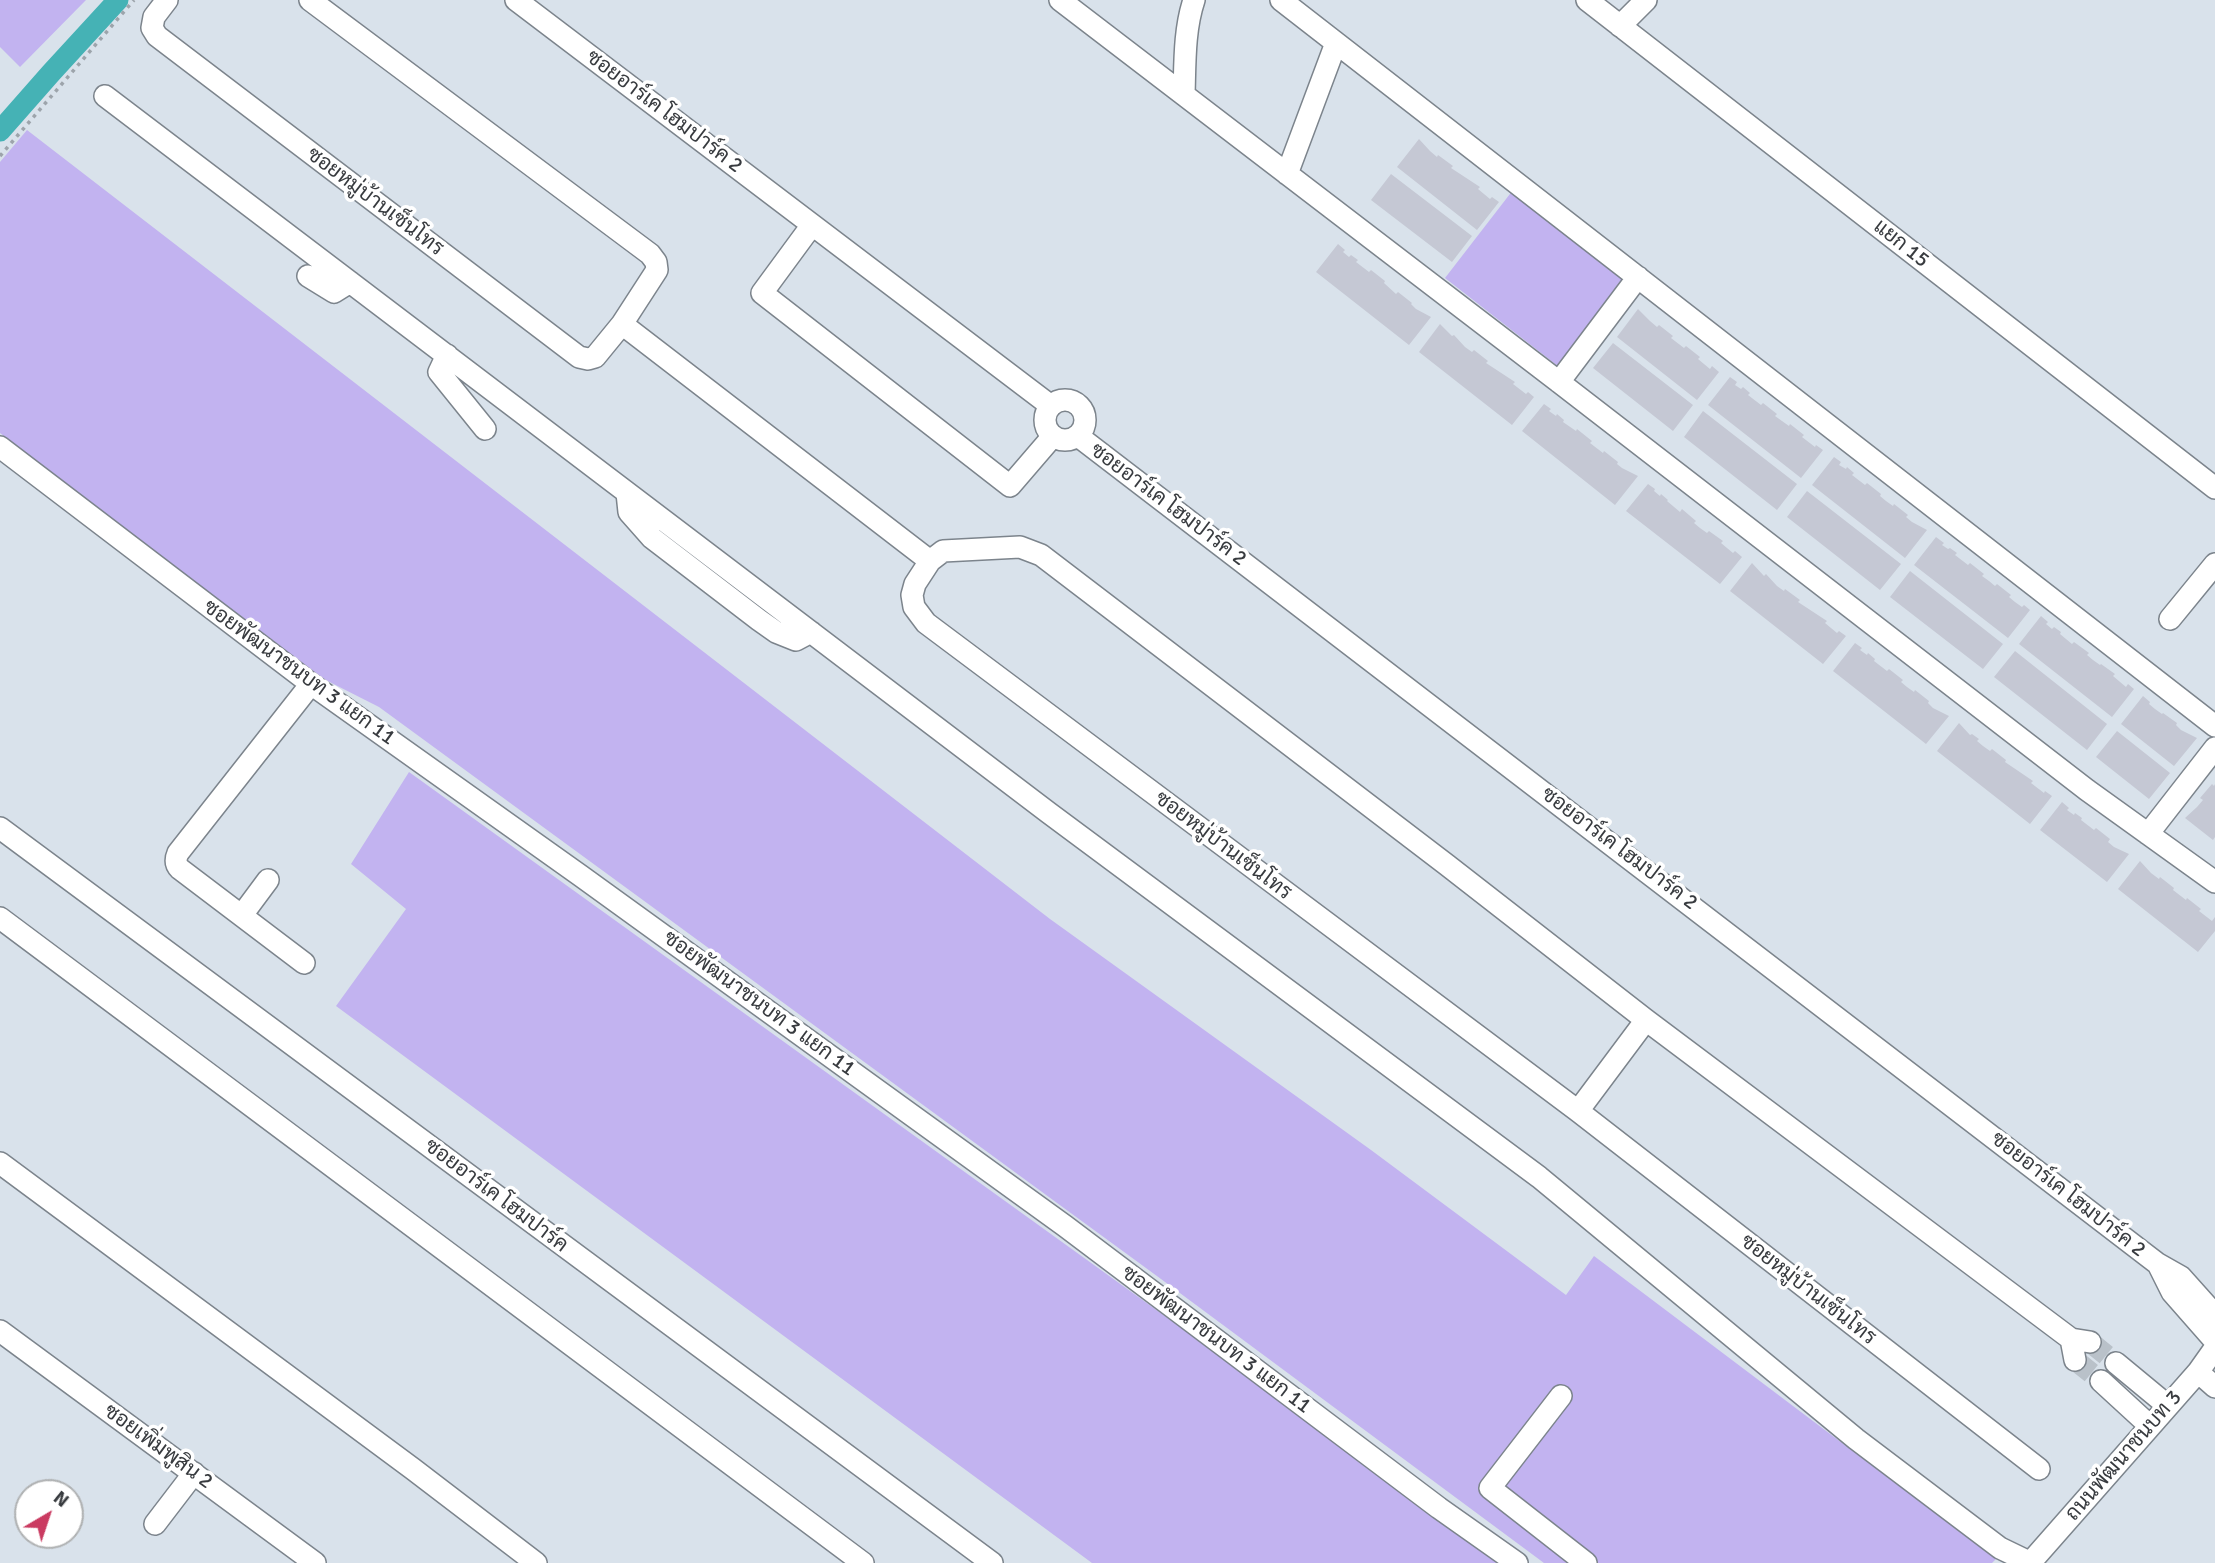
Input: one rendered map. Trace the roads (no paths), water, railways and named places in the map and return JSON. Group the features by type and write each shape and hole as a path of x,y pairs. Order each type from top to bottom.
{"street":[{"name":"ซอยหมู่บ้านเซ็นโทร","path":"167,0 154,17 152,28 157,36 579,357 595,357 622,324 657,270 656,261 310,0"},
{"name":"ซอยอาร์เค โฮมปาร์ค 2","path":"516,0 1051,406 1056,402 1069,400 1080,406 1084,412 1085,425 1078,436 1065,440 1053,436"},
{"path":"1060,0 2087,790 2215,882"},
{"path":"1184,95 1185,54 1194,0"},
{"path":"1281,0 2215,726"},
{"name":"แยก 15","path":"1587,0 2215,488"},
{"path":"1620,26 1646,0"},
{"path":"1287,174 1336,43"},
{"path":"105,96 1060,821 1539,1177 1856,1439 2000,1548 2031,1563"},
{"path":"813,225 762,293 1010,486 1053,436 1048,431 1045,418 1051,406"},
{"path":"308,276 334,292 350,282"},
{"path":"1559,382 1638,277"},
{"path":"622,324 930,561 943,551 1020,547 1041,555 1646,1020 2079,1347"},
{"path":"447,355 439,372 485,429"},
{"name":"ซอยอาร์เค โฮมปาร์ค 2","path":"1078,436 2158,1264 2181,1277 2215,1315"},
{"name":"ซอยพัฒนาชนบท 3 แยก 11","path":"0,447 311,684 1031,1202 1439,1508 1517,1563"},
{"name":"ซอยหมู่บ้านเซ็นโทร","path":"930,561 915,584 912,595 914,607 926,623 1578,1111 2039,1469"},
{"path":"2170,619 2215,564"},
{"path":"304,963 176,865 177,853 311,684"},
{"path":"2148,834 2215,748"},
{"name":"ซอยอาร์เค โฮมปาร์ค","path":"0,828 992,1563"},
{"path":"242,915 268,880"},
{"path":"2,924 863,1563"},
{"path":"1578,1111 1646,1020"},
{"path":"0,1163 391,1452 536,1563"},
{"name":"ซอยอาร์เค โฮมปาร์ค 2","path":"2158,1264 2172,1292 2215,1341"},
{"name":"ซอยเพิ่มพูสิน 2","path":"0,1331 315,1563"},
{"name":"ถนนพัฒนาชนบท 3","path":"2031,1563 2198,1372 2215,1348"},
{"path":"2116,1363 2168,1406"},
{"path":"2198,1372 2215,1387"},
{"path":"2101,1381 2150,1426"},
{"path":"1561,1396 1490,1488 1586,1563"},
{"path":"155,1524 194,1473"}],"waterway":[{"path":"0,131 118,0"}],"tunnel":[{"path":"2090,1342 2116,1363"},
{"path":"2075,1360 2101,1381"}]}
